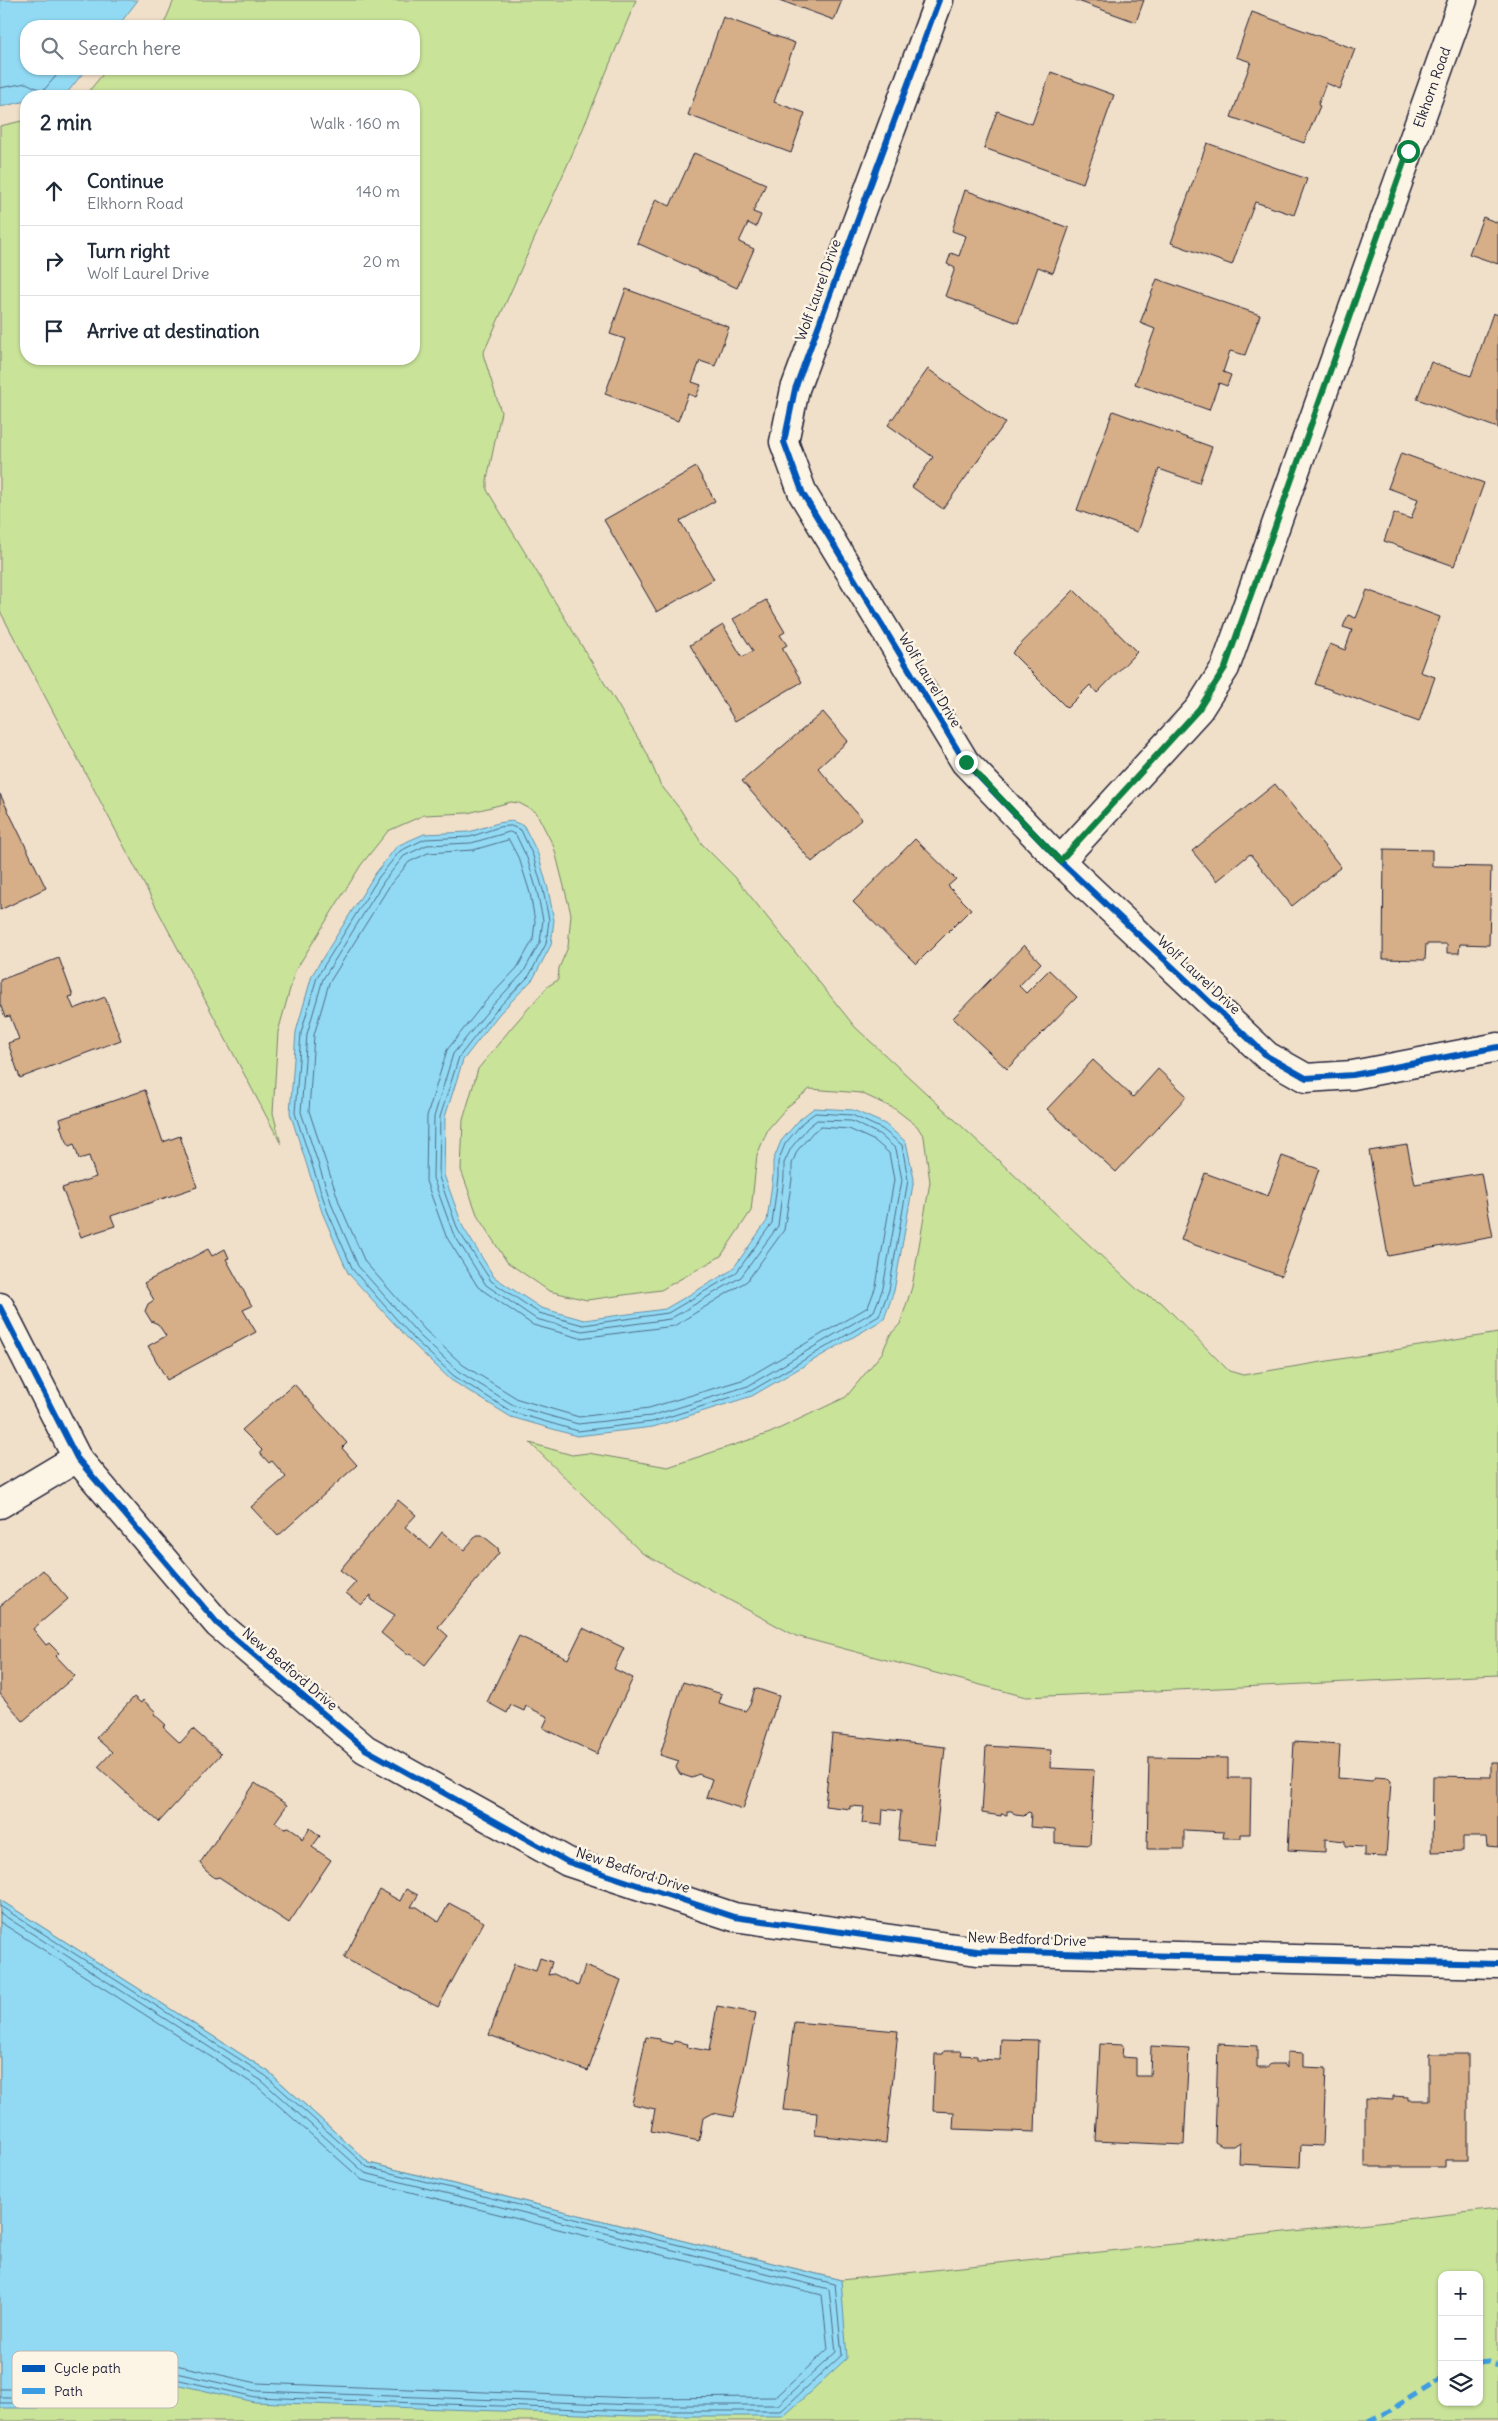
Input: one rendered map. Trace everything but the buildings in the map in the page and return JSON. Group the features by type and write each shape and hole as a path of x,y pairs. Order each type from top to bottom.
{"street":[{"name":"Wolf Laurel Drive","path":"939,0 795,389 784,442 803,494 966,762 1060,861 1267,1056 1306,1078 1353,1075 1498,1047"},
{"name":"Elkhorn Road","path":"1060,861 1199,709 1225,668 1463,0"},
{"name":"New Bedford Drive","path":"0,1307 77,1458 218,1624 365,1749 568,1862 734,1917 977,1951 1498,1964"},
{"path":"0,1504 77,1458"}],"green space":[{"path":"174,0 636,0 578,141 483,354 501,412 487,480 487,490 647,753 660,784 680,809 702,844 735,877 855,1027 1140,1292 1161,1302 1229,1371 1243,1375 1498,1333 1498,1675 1026,1697 796,1636 642,1553 530,1443 572,1455 588,1453 668,1467 770,1433 846,1397 882,1353 890,1335 900,1324 912,1287 930,1182 924,1137 917,1126 895,1109 861,1093 810,1089 787,1107 768,1129 757,1155 751,1211 721,1256 661,1290 587,1300 549,1291 507,1262 478,1217 461,1170 463,1120 478,1069 548,986 558,980 559,968 568,947 571,914 554,847 536,812 519,803 511,802 468,813 424,815 388,831 361,865 295,971 278,1032 273,1113 281,1144 0,611 0,126 20,121 20,365 420,365 420,90 90,90 102,75 420,75 420,20 166,20"},
{"path":"0,1900 269,2072 369,2163 841,2280 1498,2209 1498,2421 0,2421"}],"water":[{"path":"0,0 138,0 123,20 20,20 20,75 81,75 69,90 20,90 20,102 0,107"},
{"path":"512,821 524,826 538,854 554,920 551,945 533,979 499,1014 463,1060 445,1117 444,1175 463,1227 494,1277 541,1308 584,1320 665,1309 732,1270 767,1221 773,1161 781,1141 800,1119 814,1108 853,1110 885,1124 906,1142 914,1179 894,1291 884,1319 752,1396 653,1427 577,1436 511,1417 451,1380 412,1343 348,1273 322,1212 290,1113 296,1032 312,975 375,874 397,846 424,834 469,832 498,823"},
{"path":"0,1900 269,2072 369,2163 841,2280 847,2358 784,2416 635,2416 255,2402 178,2385 178,2351 12,2351 12,2408 0,2408"}],"marked path":[{"path":"1483,2363 1498,2365"},
{"path":"1369,2421 1384,2414 1438,2380"}],"cycle path":[{"path":"939,0 795,389 784,442 803,494 965,762 1060,861 1267,1056 1306,1078 1353,1075 1498,1047"},
{"path":"0,1307 77,1458 218,1624 365,1749 568,1862 734,1917 977,1951 1498,1964"}],"route":[{"path":"966,762 1060,861 1199,709 1225,668 1408,151"}]}
